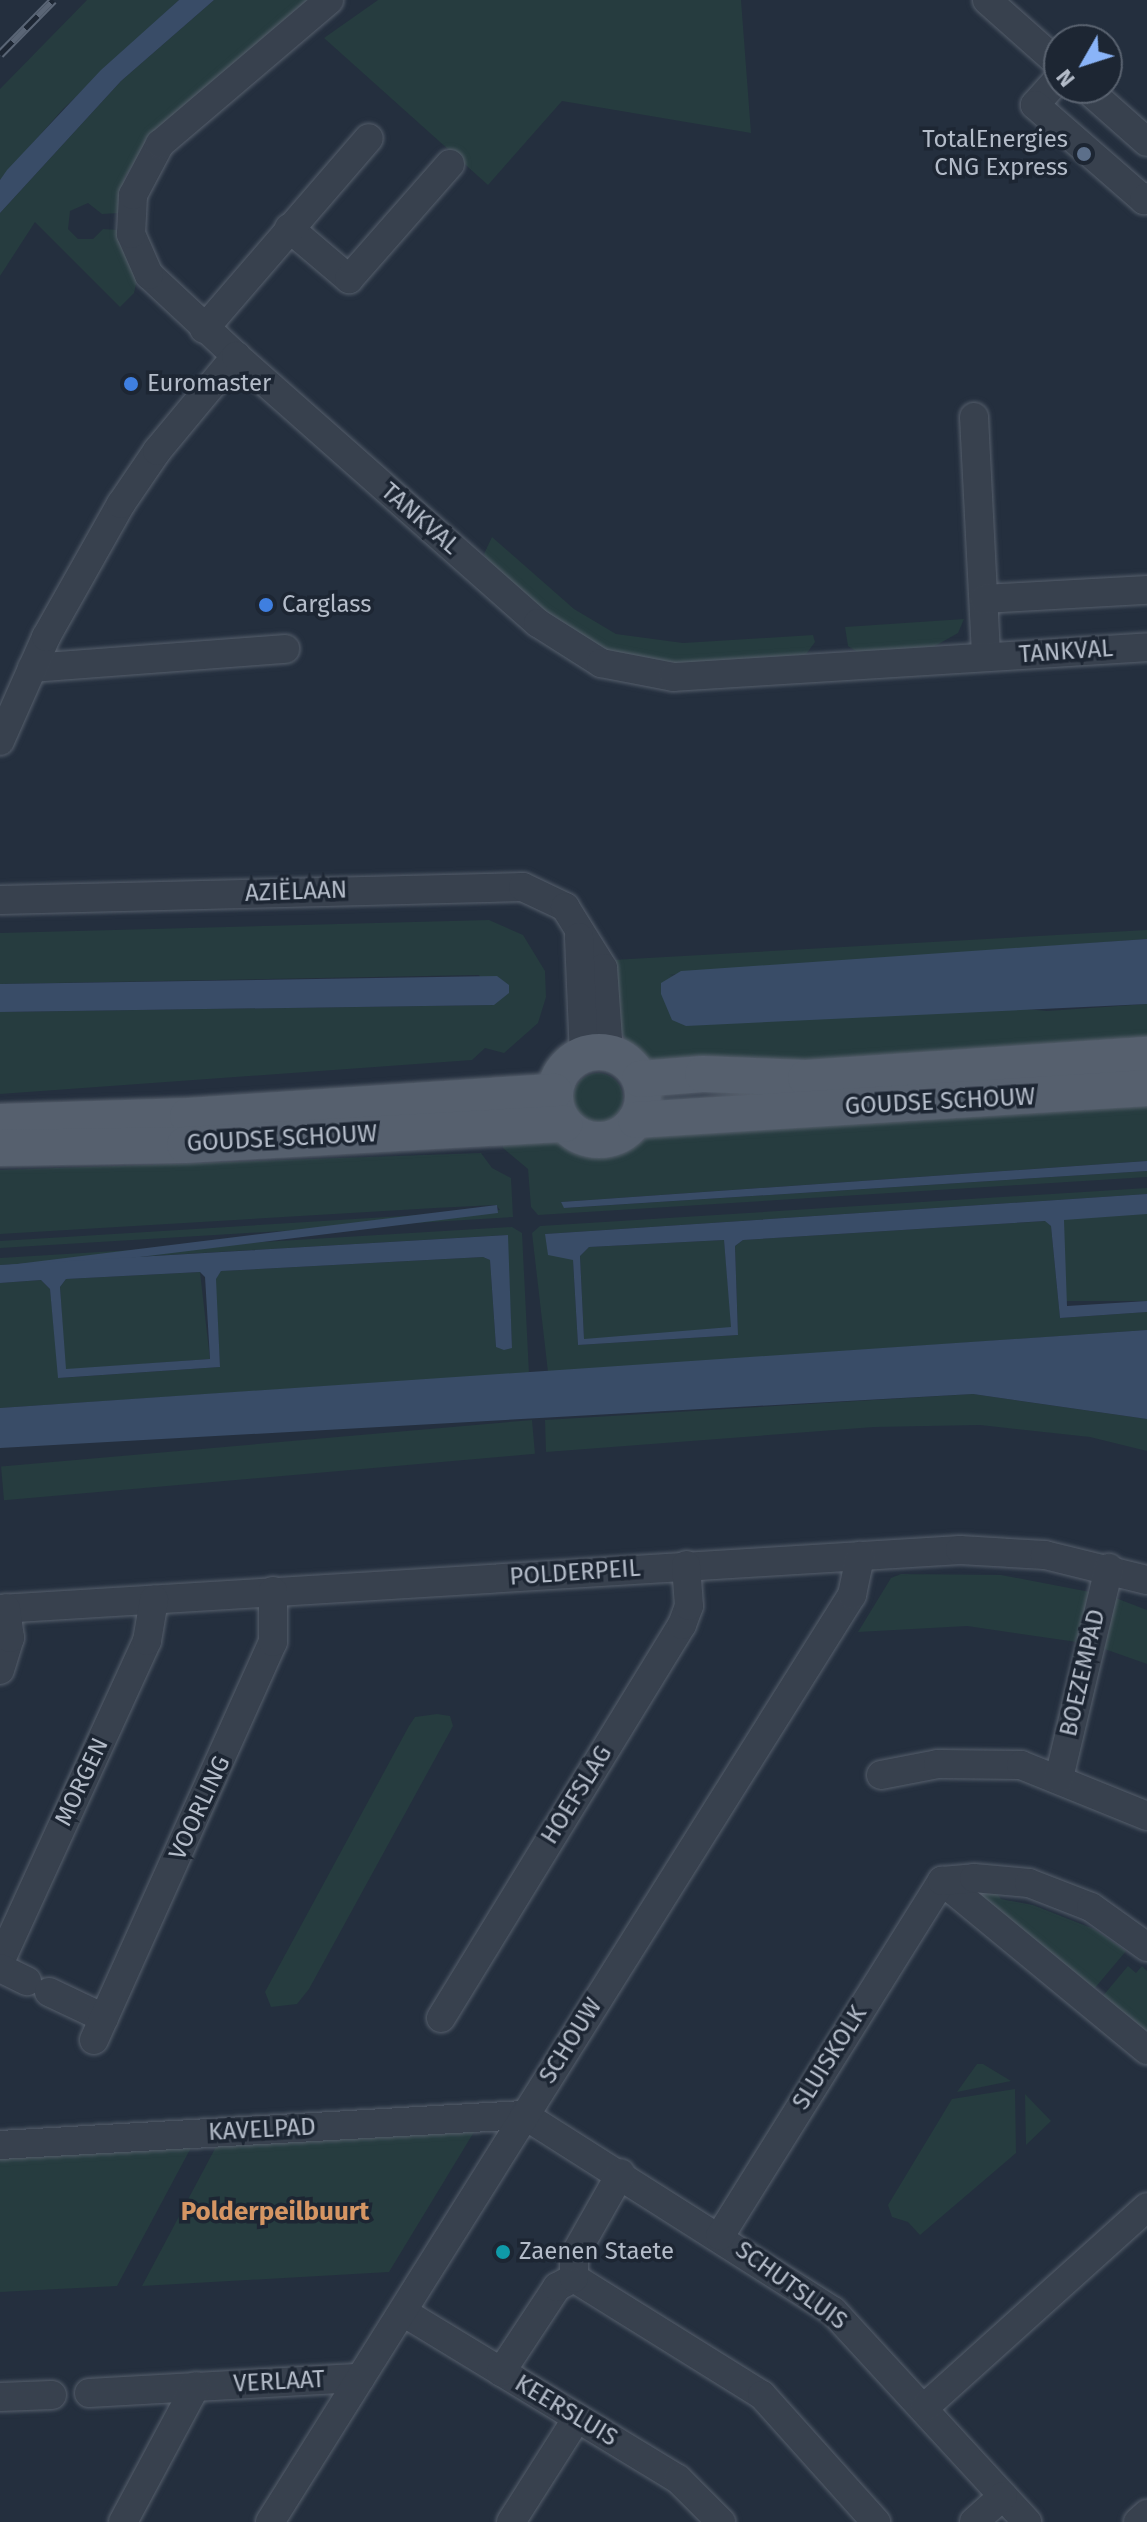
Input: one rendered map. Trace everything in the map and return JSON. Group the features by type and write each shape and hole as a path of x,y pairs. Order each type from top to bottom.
{"main road":[{"path":"596,1054 624,1060 640,1079 643,1100 636,1120 621,1135 601,1141 580,1137 559,1108 566,1066 596,1054"},
{"name":"GOUDSE SCHOUW","path":"640,1079 703,1074 806,1078 1147,1055"},
{"name":"GOUDSE SCHOUW","path":"636,1120 1147,1088"},
{"name":"GOUDSE SCHOUW","path":"0,1122 559,1108"},
{"name":"GOUDSE SCHOUW","path":"0,1148 185,1145 559,1108"}],"street":[{"name":"TANKVAL","path":"329,0 182,122 148,159 137,182 130,220 141,262 159,287 204,329 538,623 601,663 674,677 1147,647"},
{"path":"987,0 1043,50"},
{"path":"1043,96 1035,105 1144,200 1147,197"},
{"path":"1104,104 1147,142"},
{"path":"204,329 369,138"},
{"path":"289,228 349,279 450,164"},
{"path":"2,730 121,504 157,451 236,356"},
{"name":"TANKVAL","path":"974,417 986,657"},
{"path":"984,599 1147,590"},
{"path":"32,668 285,649"},
{"name":"AZIËLAAN","path":"0,900 523,887 565,907 603,968 596,1054"},
{"name":"POLDERPEIL","path":"3,1608 686,1565 995,1551 1109,1568 1147,1580"},
{"name":"SCHOUW","path":"270,2522 852,1595 860,1556"},
{"name":"HOEFSLAG","path":"441,2018 682,1625 689,1606 686,1565"},
{"name":"BOEZEMPAD","path":"1059,1778 1109,1568"},
{"name":"VOORLING","path":"0,1968 38,1987 99,2029 268,1655 277,1617 273,1591"},
{"name":"MORGEN","path":"0,1962 147,1641 154,1600"},
{"path":"0,1670 10,1638 3,1608"},
{"path":"881,1775 982,1763 1021,1765 1147,1816"},
{"path":"942,1881 974,1878 1029,1883 1091,1907 1147,1947"},
{"path":"942,1881 1147,2050"},
{"name":"SLUISKOLK","path":"720,2236 942,1881"},
{"name":"KAVELPAD","path":"0,2145 524,2115"},
{"name":"SCHUTSLUIS","path":"524,2115 621,2173 833,2311 1027,2522"},
{"path":"574,2278 574,2256 621,2173"},
{"path":"924,2408 1147,2207"},
{"path":"501,2372 557,2287 574,2278"},
{"path":"574,2278 760,2398 876,2522"},
{"name":"KEERSLUIS","path":"403,2312 678,2479 721,2522"},
{"name":"VERLAAT","path":"89,2393 361,2378"},
{"path":"123,2522 196,2386"},
{"path":"0,2397 52,2395"},
{"path":"511,2522 577,2418"},
{"path":"974,2522 1003,2496"},
{"path":"1138,2522 1147,2514"}],"green space":[{"path":"87,0 179,0 63,109 0,180 0,89"},
{"path":"214,0 307,0 151,136 125,177 119,213 102,214 88,203 70,211 68,229 78,239 93,239 103,229 119,230 137,280 134,293 120,307 35,222 0,276 0,213 121,81"},
{"path":"378,0 741,0 751,133 562,101 488,185 324,38"},
{"path":"492,537 574,609 616,634 683,643 813,635 815,642 804,657 664,665 611,654 568,633 490,564 484,554"},
{"path":"964,619 958,633 933,647 859,653 848,646 845,627"},
{"path":"489,920 523,935 545,971 546,997 538,1023 504,1053 485,1048 472,1060 0,1094 0,1012 494,1005 479,975 0,984 0,933"},
{"path":"1147,930 1147,939 669,975 1047,1011 1147,1004 1147,1047 669,1069 632,1053 614,1017 612,960"},
{"path":"598,1073 616,1080 623,1098 616,1116 598,1123 580,1116 573,1098 580,1080"},
{"path":"1147,1096 1147,1161 561,1202 565,1208 1147,1171 1147,1177 538,1215 531,1207 528,1169 503,1148 502,1137 564,1141 603,1153 634,1146 651,1135"},
{"path":"481,1153 492,1168 511,1178 513,1217 0,1248 0,1241 500,1210 496,1205 0,1234 0,1170"},
{"path":"1147,1188 1147,1194 545,1234 573,1260 578,1345 738,1335 735,1246 743,1240 1046,1221 1051,1226 1060,1318 1147,1312 1147,1330 548,1372 532,1233 540,1226"},
{"path":"1064,1214 1147,1214 1147,1301 1064,1301"},
{"path":"512,1227 522,1233 529,1373 0,1408 0,1283 41,1280 50,1289 59,1378 220,1367 215,1279 221,1271 483,1257 490,1260 496,1347 512,1347 507,1235 0,1265 0,1258"},
{"path":"724,1240 732,1328 584,1340 580,1256 589,1247"},
{"path":"200,1272 210,1359 65,1370 60,1287 66,1279"},
{"path":"973,1394 1147,1419 1147,1451 1090,1437 980,1425 874,1427 546,1452 545,1420"},
{"path":"532,1420 535,1454 4,1500 1,1466"},
{"path":"901,1574 1001,1575 1090,1592 1077,1642 967,1626 858,1632 891,1578"},
{"path":"1113,1597 1147,1610 1147,1664 1099,1647"},
{"path":"450,1716 453,1726 309,1989 297,2004 271,2007 265,1992 409,1726 415,1717"},
{"path":"995,1891 1001,1899 1033,1905 1094,1929 1126,1951 1089,1995 972,1892"},
{"path":"1128,1966 1136,1973 1142,1966 1147,1971 1147,2044 1097,2003"},
{"path":"977,2064 983,2064 1011,2081 957,2092"},
{"path":"1015,2089 1016,2153 920,2235 908,2222 892,2217 888,2205 952,2099"},
{"path":"1025,2094 1051,2121 1026,2145"},
{"path":"477,2127 389,2272 142,2286 218,2143"},
{"path":"194,2142 117,2286 0,2292 0,2153"}],"water":[{"path":"179,0 214,0 121,81 0,213 0,180 7,170 101,70"},
{"path":"1147,939 1147,1004 686,1026 672,1020 661,994 661,983 681,971"},
{"path":"497,976 509,985 509,993 494,1005 0,1012 0,984"},
{"path":"1147,1161 1147,1171 564,1208 561,1202"},
{"path":"1147,1194 1147,1214 1064,1220 1067,1306 1147,1301 1147,1312 1060,1318 1051,1226 1045,1221 743,1240 735,1246 738,1335 578,1345 573,1260 548,1255 545,1234","holes":["724,1240 731,1327 584,1339 580,1256 589,1247"]},
{"path":"497,1205 498,1213 4,1274 3,1266"},
{"path":"508,1235 512,1348 504,1350 496,1347 490,1260 483,1257 221,1271 216,1279 220,1367 58,1378 50,1289 41,1280 0,1283 0,1265","holes":["200,1272 205,1277 210,1359 66,1369 60,1287 66,1279"]},
{"path":"1147,1330 1147,1419 973,1394 0,1448 0,1408"}],"railway":[{"path":"0,54 53,0"}],"place":[{"name":"TotalEnergies CNG Express","path":"1084,154"},
{"name":"Euromaster","path":"131,384"},
{"name":"Carglass","path":"266,605"},
{"name":"Zaenen Staete","path":"503,2252"}],"district":[{"name":"Polderpeilbuurt","path":"275,2212"}]}
